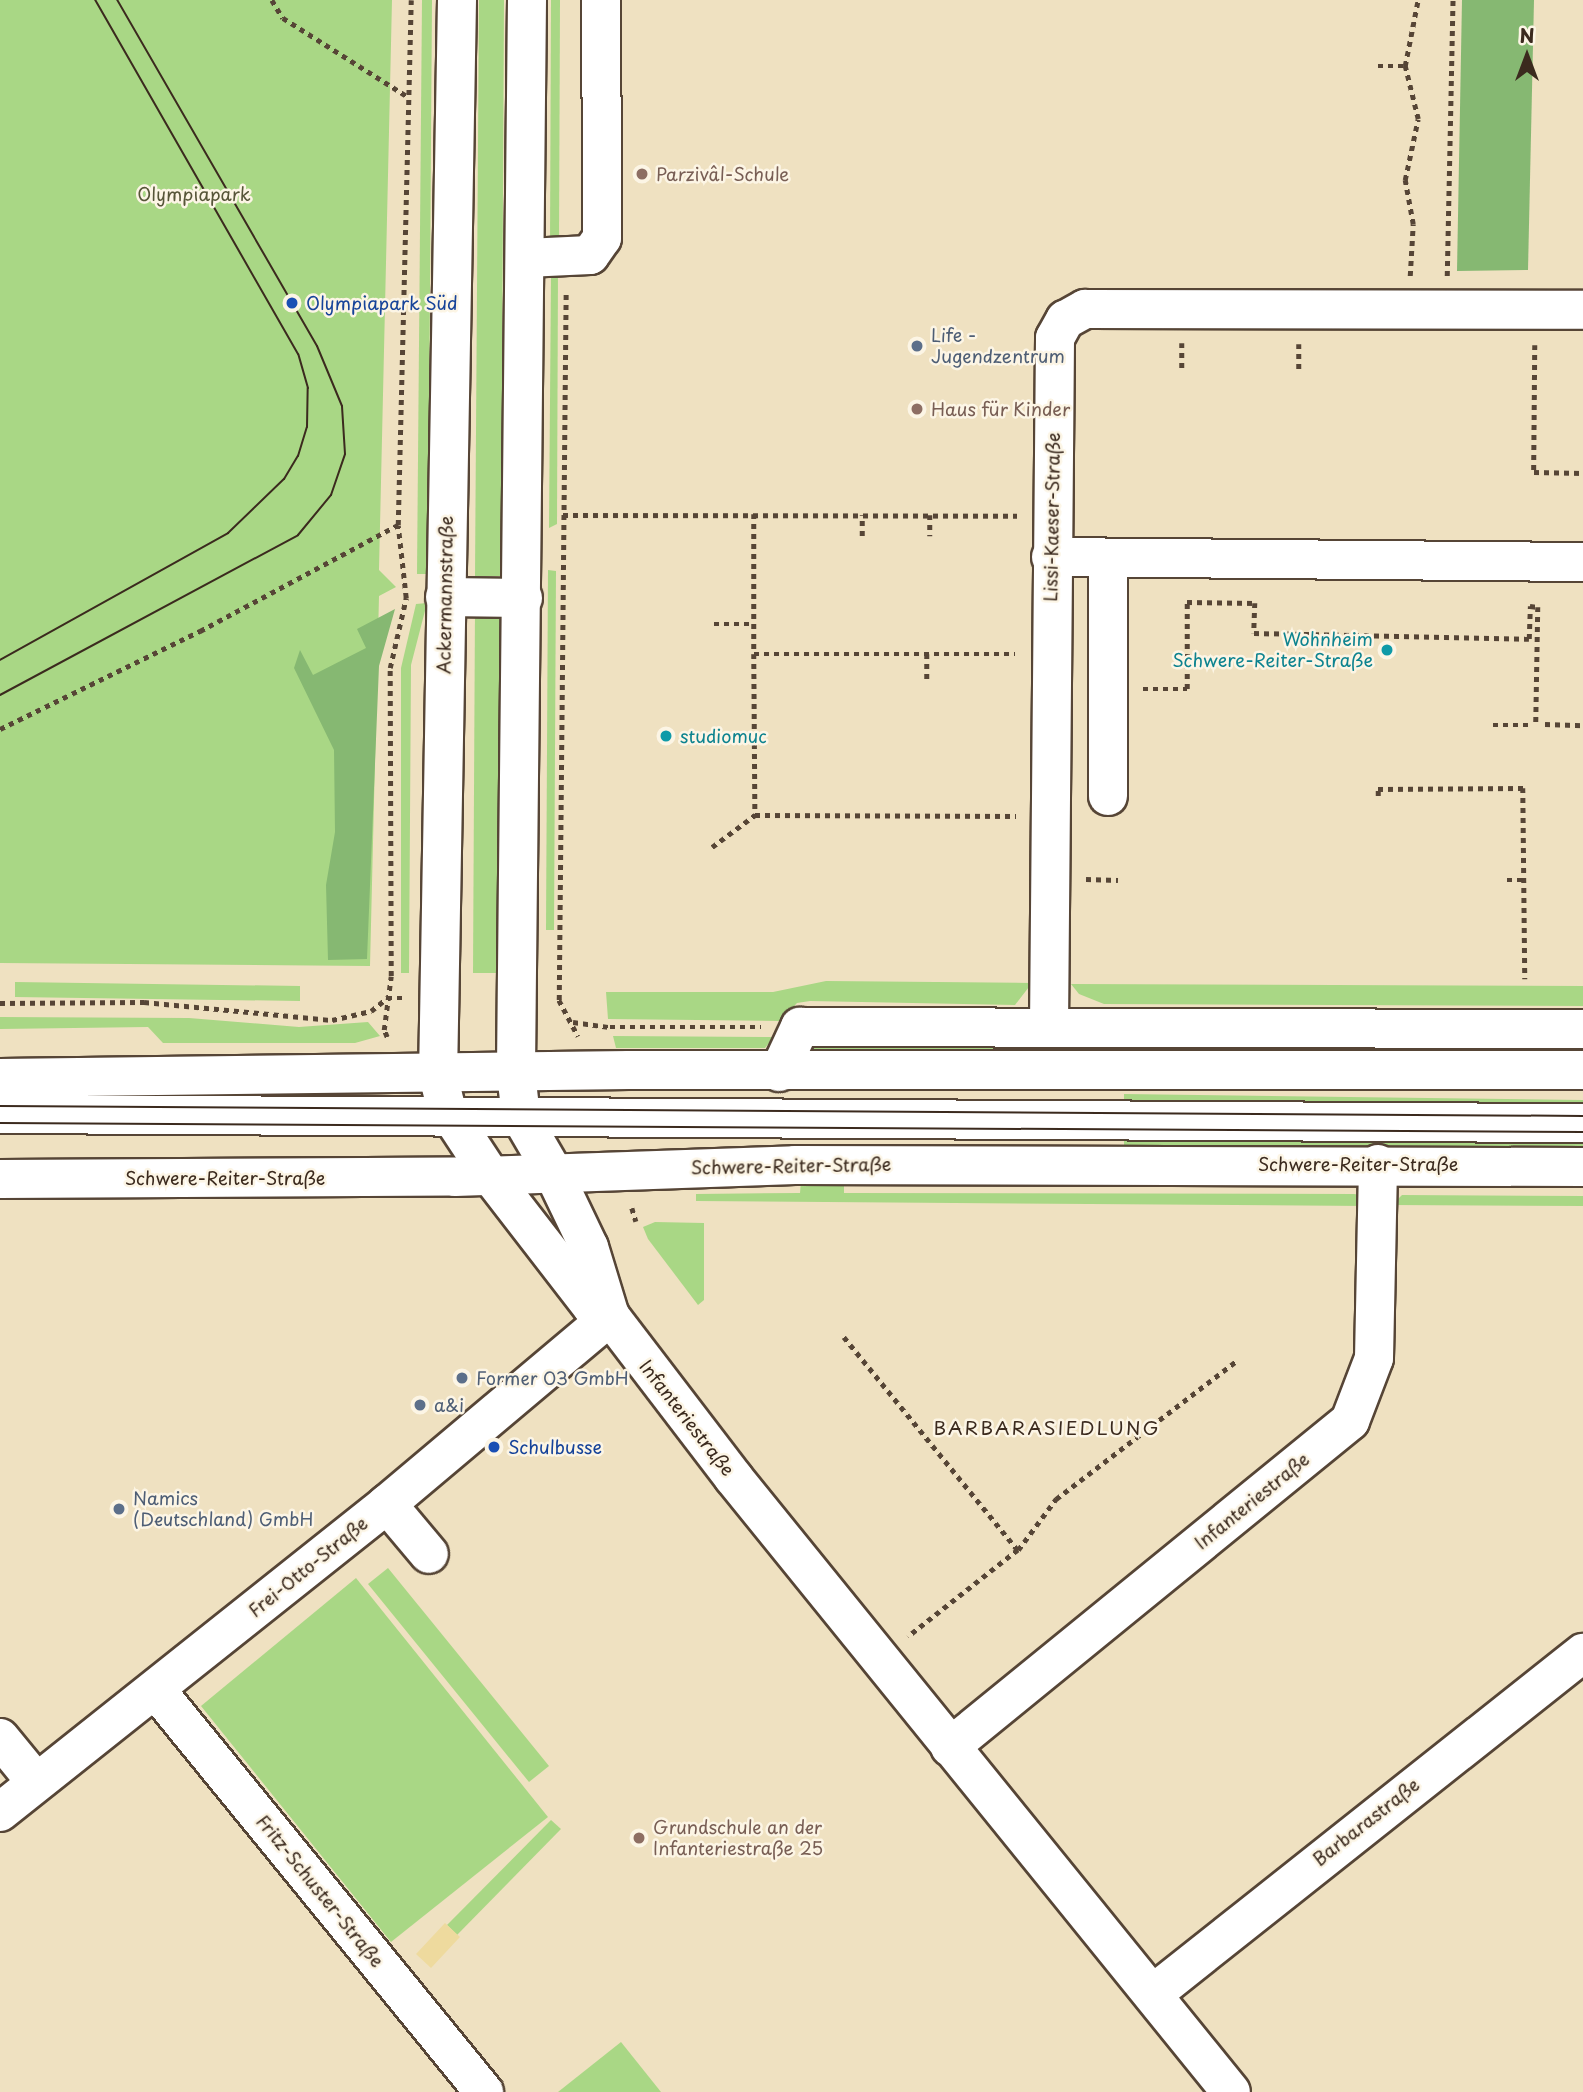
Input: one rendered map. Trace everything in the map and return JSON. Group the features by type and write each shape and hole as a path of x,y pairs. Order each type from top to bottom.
{"street":[{"name":"Ackermannstraße","path":"457,0 438,1075 451,1116 489,1175"},
{"path":"527,0 523,598 516,1073 522,1117 553,1171"},
{"path":"526,258 590,255 602,238 601,0"},
{"name":"Lissi-Kaeser-Straße","path":"1049,1027 1055,338 1065,320 1085,309 1583,310"},
{"path":"1051,557 1108,560 1583,562"},
{"path":"1108,560 1108,796"},
{"path":"445,597 523,598"},
{"path":"779,1072 800,1027 1583,1029"},
{"path":"0,1077 1583,1070"},
{"path":"0,1114 1583,1123"},
{"name":"Schwere-Reiter-Straße","path":"0,1179 489,1175 795,1165 1378,1164 1583,1167"},
{"name":"Infanteriestraße","path":"950,1747 1350,1421 1374,1358 1378,1164"},
{"name":"Infanteriestraße","path":"553,1171 589,1247 610,1316 950,1747 1231,2092"},
{"name":"Infanteriestraße","path":"489,1175 592,1307 610,1316"},
{"name":"Frei-Otto-Straße","path":"0,1812 387,1504 610,1316"},
{"path":"387,1504 429,1554"},
{"name":"Barbarastraße","path":"1153,1994 1583,1653"},
{"name":"Fritz-Schuster-Straße","path":"156,1690 484,2092"},
{"path":"0,1738 36,1782"}],"path":[{"path":"272,0 283,18 408,97"},
{"path":"0,1003 144,1002 332,1020 371,1011 387,998 390,667 406,598 398,524 411,0"},
{"path":"1410,280 1413,224 1405,180 1418,119 1405,66 1418,0"},
{"path":"1447,281 1453,0"},
{"path":"1378,66 1405,66"},
{"path":"567,257 559,1000 573,1022 610,1027 800,1027"},
{"path":"1299,339 1299,371"},
{"path":"1182,340 1182,370"},
{"path":"1535,347 1534,472 1583,473"},
{"path":"754,514 755,815"},
{"path":"563,515 1019,516"},
{"path":"862,515 862,536"},
{"path":"930,515 930,536"},
{"path":"0,729 200,631 398,524"},
{"path":"1107,689 1187,689 1187,602 1255,603 1254,634 1529,639 1530,606 1538,607 1536,724"},
{"path":"714,624 754,624"},
{"path":"754,654 1051,654"},
{"path":"927,654 927,680"},
{"path":"1545,724 1583,725"},
{"path":"1493,725 1528,725"},
{"path":"1378,796 1378,789 1524,788 1525,979"},
{"path":"712,847 755,815 1017,816"},
{"path":"1082,879 1118,880"},
{"path":"1507,880 1524,880"},
{"path":"844,1337 1018,1550"},
{"path":"880,1659 1018,1550 1056,1499 1238,1360"}],"green space":[{"name":"Olympiapark","path":"0,0 392,0 379,570 396,587 379,596 370,966 0,963"},
{"path":"422,0 432,0 428,574 417,574"},
{"path":"479,0 504,0 501,576 475,576"},
{"path":"551,0 560,0 559,244 550,244"},
{"path":"1462,0 1534,0 1528,270 1457,271"},
{"path":"558,270 557,524 549,528 551,275"},
{"path":"548,570 556,571 554,930 546,930"},
{"path":"427,603 411,665 409,973 401,973 401,668 416,604"},
{"path":"475,607 500,607 498,973 473,973"},
{"path":"395,609 379,666 367,959 328,960 326,885 335,832 334,750 294,668 300,650 313,675 366,648 357,629"},
{"path":"826,981 1032,983 1015,1005 810,1001 797,1003 780,1021 608,1019 606,992 773,992"},
{"path":"15,982 300,986 300,1001 15,997"},
{"path":"1071,984 1583,986 1583,1006 1104,1004 1079,994"},
{"path":"0,1017 189,1018 299,1027 368,1022 380,1036 355,1043 163,1043 148,1027 0,1029"},
{"path":"613,1036 774,1037 765,1048 616,1048"},
{"path":"813,1041 1583,1044 1583,1054 804,1049"},
{"path":"1124,1094 1583,1100 1583,1106 1124,1105"},
{"path":"1124,1138 1583,1140 1583,1149 1124,1145"},
{"path":"801,1181 844,1181 844,1193 1354,1194 1361,1195 1367,1206 696,1201 696,1194 800,1193"},
{"path":"1402,1195 1583,1196 1583,1206 1392,1205"},
{"path":"655,1222 704,1223 704,1300 698,1305 648,1239 643,1227"},
{"path":"388,1568 549,1766 529,1782 368,1584"},
{"path":"356,1578 548,1817 391,1942 201,1706"},
{"path":"551,1820 561,1829 457,1935 447,1925"},
{"path":"621,2042 661,2092 558,2092"}],"sand":[{"path":"445,1923 460,1937 431,1968 416,1954"}],"tram line":[{"path":"0,660 228,533 284,479 298,456 307,427 308,388 298,354 95,0"},
{"path":"0,695 298,535 331,495 345,454 342,406 317,346 117,0"},
{"path":"0,1106 1583,1116"},
{"path":"0,1123 1583,1132"}],"place":[{"name":"Parzivâl-Schule","path":"642,174"},
{"name":"Olympiapark Süd","path":"292,303"},
{"name":"Life - Jugendzentrum","path":"917,346"},
{"name":"Haus für Kinder","path":"917,409"},
{"name":"Wohnheim Schwere-Reiter-Straße","path":"1387,650"},
{"name":"studiomuc","path":"666,736"},
{"name":"Former 03 GmbH","path":"462,1378"},
{"name":"a&i","path":"420,1405"},
{"name":"Schulbusse","path":"494,1447"},
{"name":"Namics (Deutschland) GmbH","path":"119,1509"},
{"name":"Grundschule an der Infanteriestraße 25","path":"639,1838"}],"district":[{"name":"BARBARASIEDLUNG","path":"1047,1428"}]}
